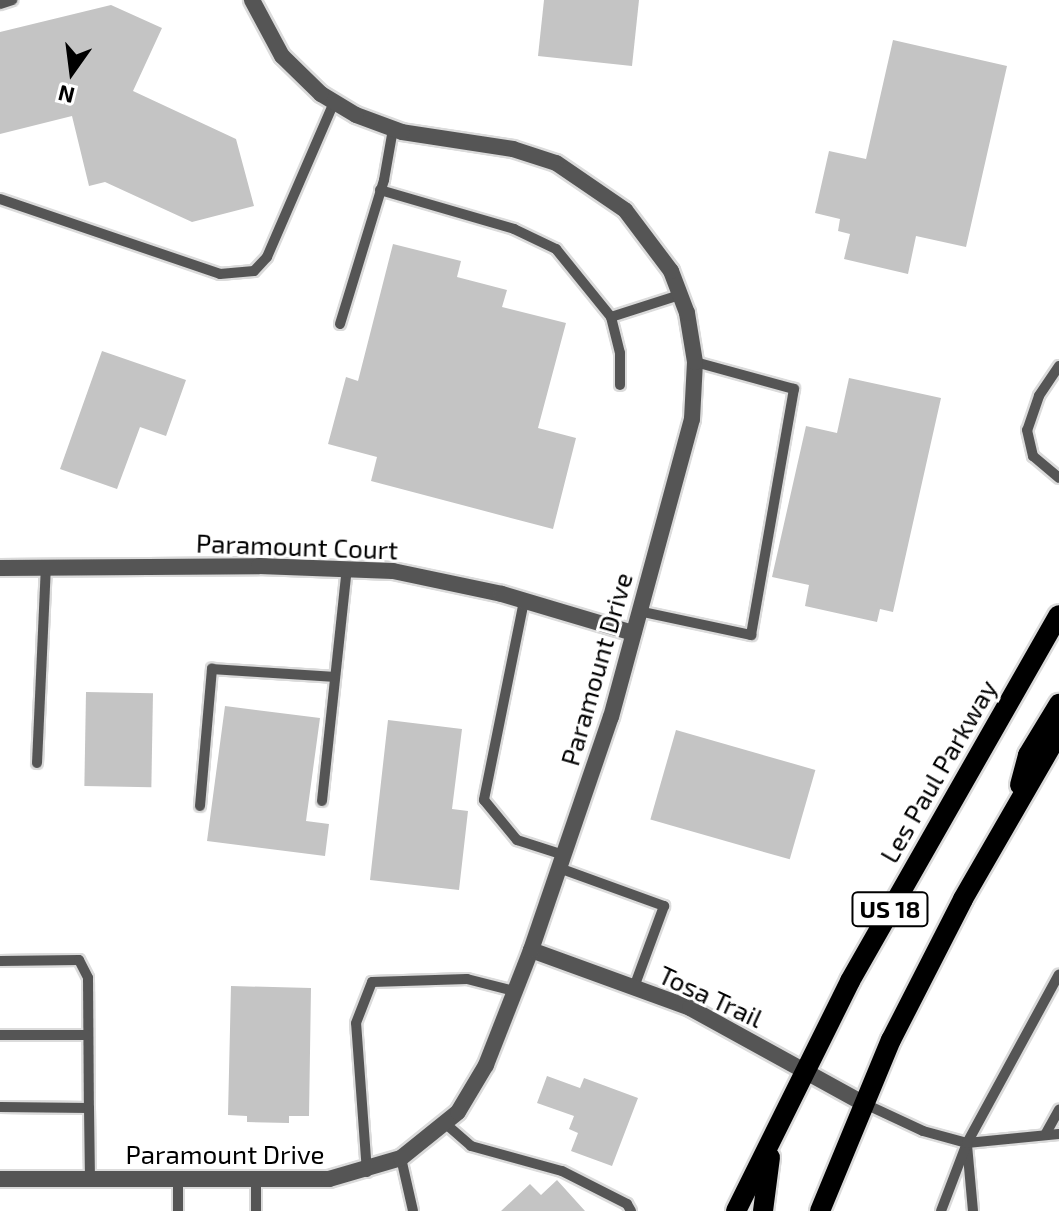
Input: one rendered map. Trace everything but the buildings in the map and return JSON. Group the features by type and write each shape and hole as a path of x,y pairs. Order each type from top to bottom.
{"main road":[{"name":"Les Paul Parkway","path":"736,1211 806,1068 959,784 1059,615"},
{"path":"1013,812 1028,755 1059,704"},
{"name":"US 18","path":"820,1211 863,1103 963,899 1059,733"},
{"path":"763,1211 772,1141"}],"street":[{"name":"Paramount Drive","path":"0,1179 256,1181 367,1172 401,1158 447,1125 486,1065 562,862 611,717 692,419 695,362 680,295 650,238 625,210 577,174 513,149 393,129 334,102 282,56 252,0"},
{"name":"Paramount Court","path":"0,568 347,567 441,579 633,633"},
{"name":"Tosa Trail","path":"531,950 634,987 806,1068 863,1103"}],"lane":[{"path":"0,4 12,0"},
{"path":"0,199 220,274 254,271 267,257 334,102"},
{"path":"340,324 380,190 393,129"},
{"path":"380,190 514,229 556,249 611,317 620,353 620,385"},
{"path":"611,317 680,295"},
{"path":"638,611 751,635 794,389 695,362"},
{"path":"1059,366 1039,396 1027,430 1033,456 1059,478"},
{"path":"37,763 46,567"},
{"path":"322,801 347,567"},
{"path":"524,601 484,800 517,840 664,906 634,987"},
{"path":"200,806 212,669 335,677"},
{"path":"0,961 79,960 88,978 90,1179"},
{"path":"941,1211 967,1143 1059,974"},
{"path":"367,1172 356,1023 372,982 467,979 514,991"},
{"path":"0,1035 88,1035"},
{"path":"863,1103 923,1131 967,1143 1059,1134"},
{"path":"0,1107 89,1108"},
{"path":"1045,1135 1059,1110"},
{"path":"447,1125 471,1146 562,1171 627,1204 631,1211"},
{"path":"967,1143 973,1211"},
{"path":"401,1158 413,1211"},
{"path":"178,1180 178,1211"},
{"path":"256,1181 256,1211"}]}
